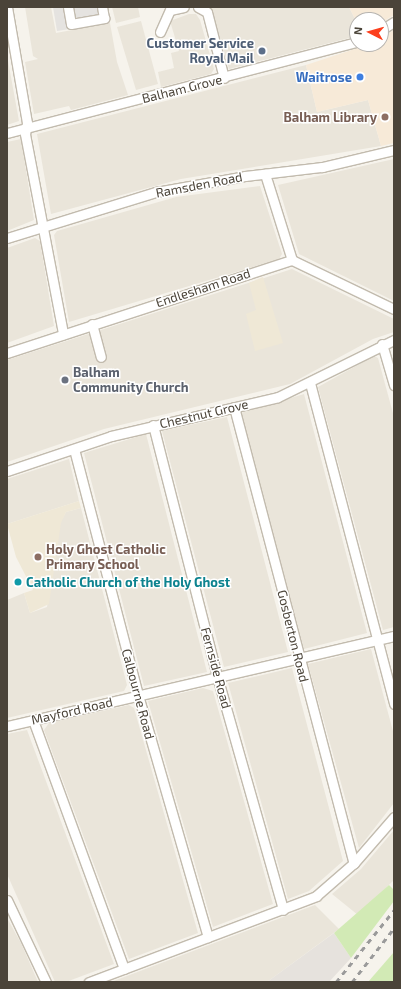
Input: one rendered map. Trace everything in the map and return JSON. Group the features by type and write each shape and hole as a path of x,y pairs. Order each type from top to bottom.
{"street":[{"path":"7,7 9,28 26,129 45,225 63,334"},
{"path":"68,7 71,24 104,18 102,7"},
{"path":"160,32 170,10 184,7"},
{"path":"198,7 207,12 224,78"},
{"name":"Balham Grove","path":"7,133 224,78 349,44"},
{"name":"Ramsden Road","path":"7,238 45,225 156,192 265,174 329,166 394,150"},
{"path":"265,174 292,260 394,309"},
{"name":"Endlesham Road","path":"7,352 292,260"},
{"path":"92,324 101,357"},
{"name":"Chestnut Grove","path":"7,471 153,425 278,397 310,383 382,344 394,340"},
{"path":"382,344 394,385"},
{"path":"310,383 394,704"},
{"name":"Gosberton Road","path":"234,407 298,658 354,863"},
{"name":"Fernside Road","path":"153,425 217,676 283,910"},
{"name":"Calbourne Road","path":"74,449 138,695 208,937"},
{"name":"Mayford Road","path":"7,726 394,636"},
{"path":"33,720 124,969"},
{"path":"89,982 283,910 316,896 354,863 394,817"},
{"path":"7,900 46,982"}],"shaded area":[{"path":"25,7 51,7 56,33 110,23 117,62 128,95 71,110 69,106 34,114 25,62 38,59 33,56"},
{"path":"53,7 104,7 107,23 57,31"},
{"path":"112,7 138,7 140,17 116,23"},
{"path":"211,7 349,7 352,12 349,12 349,38 229,69"},
{"path":"349,7 393,7 394,15 389,18 389,12 352,12"},
{"path":"189,14 196,14 200,20 214,69 211,74 161,87 158,72 174,68 171,53 179,51 170,21"},
{"path":"141,21 158,84 136,90 117,27"},
{"path":"394,30 394,143 381,146 368,100 317,112 306,65 349,51 389,52 389,33"},
{"path":"7,55 19,121 7,125"},
{"path":"306,65 317,112 368,100 381,146 181,179 51,214 37,134"},
{"path":"21,139 34,220 7,231 7,142"},
{"path":"394,159 394,301 299,254 278,185"},
{"path":"260,186 282,254 279,259 69,322 54,235 57,231 176,197"},
{"path":"35,238 40,241 54,326 7,343 7,248"},
{"path":"292,269 394,319 394,332 373,339 290,384 104,429 7,462 7,360"},
{"path":"263,277 283,343 255,351 246,314 256,310 249,283"},
{"path":"374,356 378,358 394,417 394,627 383,630 318,387"},
{"path":"304,394 367,633 304,649 241,413"},
{"path":"227,417 288,652 224,667 162,431"},
{"path":"146,434 207,672 144,686 84,453"},
{"path":"69,459 79,501 7,524 7,479"},
{"name":"Holy Ghost Catholic Primary School","path":"79,501 81,508 66,512 61,523 49,604 30,613 24,593 33,590 16,557 7,524"},
{"path":"81,508 127,685 124,691 7,718 7,600 24,593 30,613 47,607 60,523 66,512"},
{"path":"371,649 394,735 394,803 359,848 308,664"},
{"path":"292,668 343,861 309,891 288,899 228,683"},
{"path":"203,688 213,691 273,904 213,927 148,701"},
{"path":"129,705 134,708 198,933 129,959 44,730 49,723"},
{"path":"27,730 114,964 66,982 55,982 7,874 7,734"},
{"path":"394,830 394,880 358,915 332,894 361,869"},
{"path":"315,905 339,929 267,982 111,982"},
{"path":"7,918 21,943 38,982 7,982"},
{"path":"334,933 351,958 329,982 267,982"}],"green space":[{"path":"389,885 394,890 394,901 351,958 334,933"},
{"path":"394,952 394,982 368,982"}],"railway":[{"path":"336,982 394,910"},
{"path":"352,982 394,928"}],"place":[{"name":"Customer Service Royal Mail","path":"262,51"},
{"name":"Waitrose","path":"360,77"},
{"name":"Balham Library","path":"385,117"},
{"name":"Balham Community Church","path":"65,380"},
{"name":"Holy Ghost Catholic Primary School","path":"38,557"},
{"name":"Catholic Church of the Holy Ghost","path":"18,582"}]}
